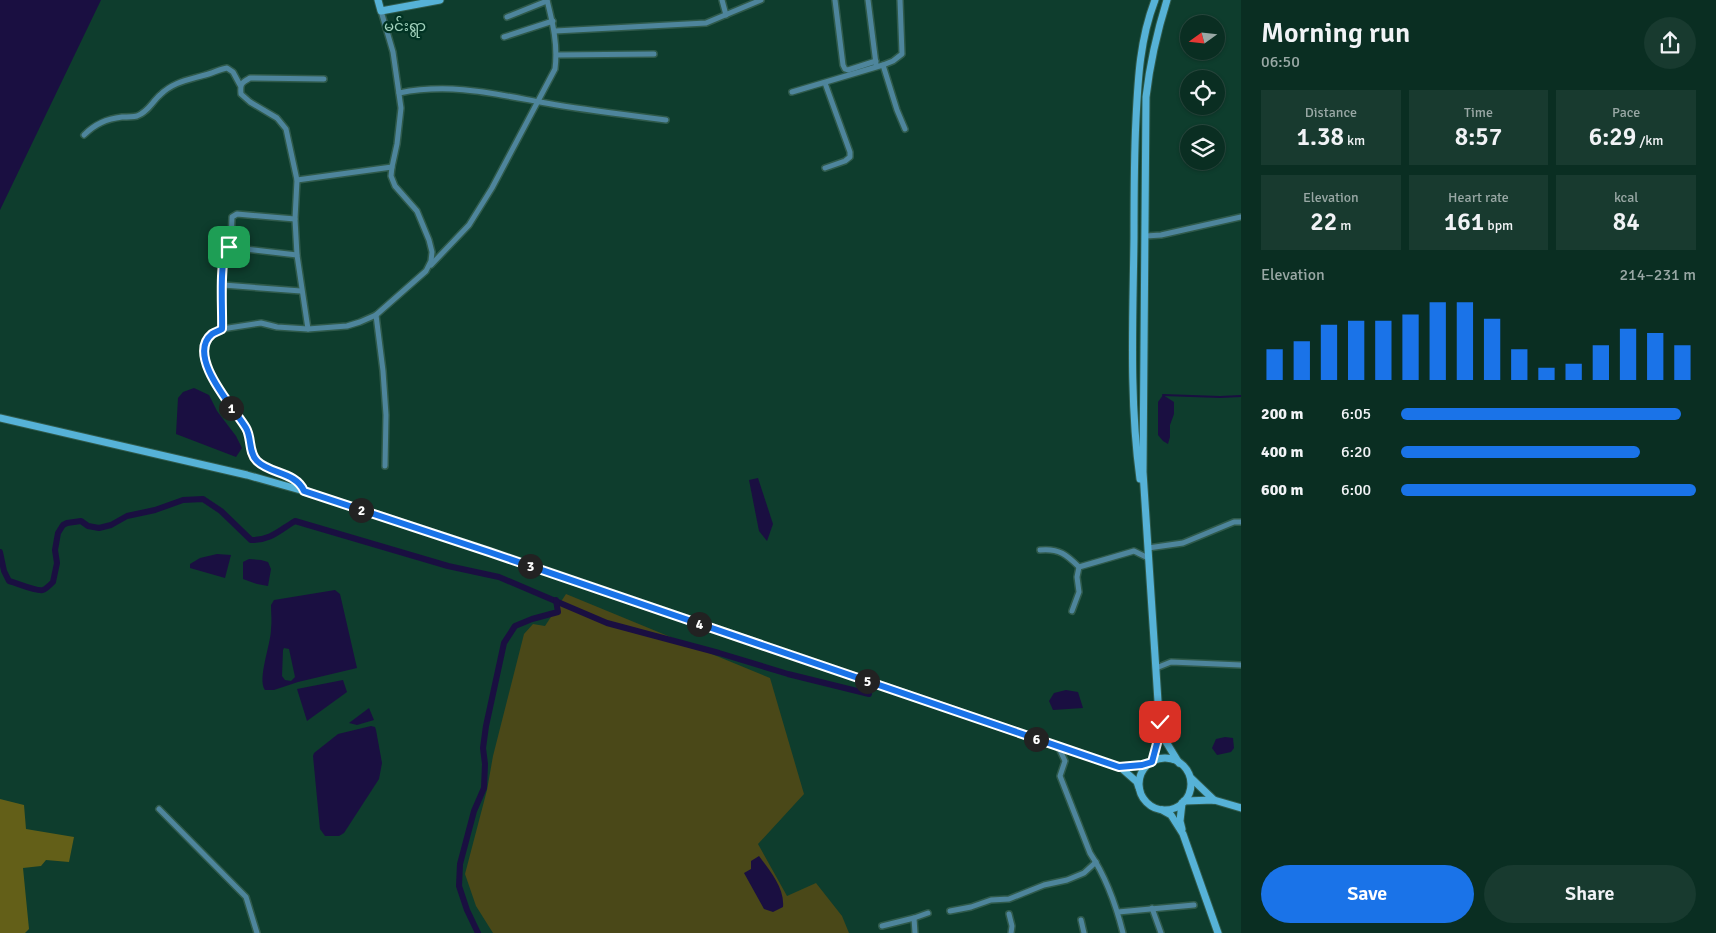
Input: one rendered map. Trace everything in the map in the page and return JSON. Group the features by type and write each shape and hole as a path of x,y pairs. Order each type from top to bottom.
{"main road":[{"path":"378,0 382,11 440,0"},
{"path":"1146,521 1134,440 1132,386 1135,142 1140,58 1145,31 1155,0"},
{"path":"1140,790 1139,782 1141,775 1151,762 1160,732 1143,472 1146,97 1156,36 1167,0"},
{"path":"0,418 247,475 304,491 489,552 1119,767 1136,766 1161,759 1171,759 1180,763"},
{"path":"1160,732 1196,785 1214,800"},
{"path":"1119,767 1136,782 1148,804 1170,816 1183,834"},
{"path":"1162,810 1176,807 1183,802 1190,791 1189,776"},
{"path":"1183,802 1214,800 1241,808"},
{"path":"1183,802 1180,822 1183,834 1218,933"}],"street":[{"path":"722,0 726,15"},
{"path":"555,32 706,23 761,0"},
{"path":"835,0 845,69 848,70 876,61"},
{"path":"868,0 876,61 880,66 905,130"},
{"path":"792,92 880,66 893,61 902,54 900,0"},
{"path":"304,491 298,481 257,461 252,454 246,428 214,383 204,357 206,344 211,335 222,329 261,322 277,327 308,329 347,326 376,315 426,270 469,225 492,188 555,70 557,55 555,32 547,1 507,17"},
{"path":"382,11 393,52 401,108 398,144 392,167 392,181 418,212 429,240 432,252 431,262 426,270"},
{"path":"504,37 553,21"},
{"path":"557,55 654,54"},
{"path":"84,135 103,121 112,118 137,116 151,106 159,95 175,84 227,68 233,72 240,85 241,94 250,102 277,118 286,129 296,180 294,219 301,291 308,329"},
{"path":"240,85 250,78 259,77 324,78"},
{"path":"825,83 850,152 850,157 845,161 825,168"},
{"path":"399,93 423,88 499,93 539,102 666,120"},
{"path":"296,180 392,167"},
{"path":"222,329 223,263 226,250 229,247 232,217 237,214 294,219"},
{"path":"1146,236 1161,235 1241,217"},
{"path":"229,247 297,255"},
{"path":"223,285 301,291"},
{"path":"376,315 384,371 386,415 385,466"},
{"path":"1148,548 1183,543 1234,522 1241,522"},
{"path":"1040,550 1049,549 1068,555 1079,567"},
{"path":"1079,567 1134,551 1148,558"},
{"path":"1072,611 1079,592 1077,577 1079,567"},
{"path":"1156,668 1171,662 1241,665"},
{"path":"1058,746 1064,762 1060,776 1090,853 1096,862 1118,912 1123,933"},
{"path":"159,808 246,897 257,933"},
{"path":"950,911 971,907 991,900 1009,899 1044,885 1067,880 1084,873 1096,862"},
{"path":"1118,912 1194,905"},
{"path":"1152,908 1161,933"},
{"path":"882,926 928,913"},
{"path":"1009,914 1012,926 1011,933"},
{"path":"914,918 915,933"},
{"path":"1081,920 1084,933"}],"shaded area":[{"path":"0,0 101,0 0,210"},
{"path":"194,388 209,395 217,411 236,436 242,448 236,457 176,434 178,398 183,392"},
{"path":"1163,395 1174,402 1174,414 1170,425 1168,444 1158,435 1158,402"},
{"path":"758,478 773,524 767,541 759,531 749,480"},
{"path":"217,554 231,555 225,578 190,568 190,564 200,558"},
{"path":"249,559 268,562 271,569 268,586 243,579 243,562"},
{"path":"335,590 340,594 357,668 298,682 274,690 265,690 263,678 270,635 271,605 274,600","holes":["284,648 289,649 295,677 291,681 285,680 282,676 283,650"]},
{"path":"566,594 770,678 804,794 758,844 787,896 816,883 842,916 849,933 493,933 476,906 465,874 524,634 533,624 545,626"},
{"path":"343,680 347,692 307,721 297,689"},
{"path":"1066,690 1078,692 1083,708 1053,710 1049,701 1054,693"},
{"path":"369,708 374,720 357,725 349,723"},
{"path":"371,726 375,727 376,730 382,763 379,779 344,833 339,836 325,836 320,829 314,753 338,734"},
{"path":"1233,738 1234,748 1231,752 1217,755 1212,748 1216,739"},
{"path":"0,799 24,805 26,829 74,837 69,862 46,860 41,866 23,868 29,929 25,933 0,933"},
{"path":"759,856 776,880 782,893 783,907 773,912 764,909 744,873 751,869 751,861"}],"waterway":[{"path":"1163,395 1241,396"},
{"path":"0,552 4,571 9,581 32,589 43,590 53,582 57,563 55,550 58,533 63,525 81,521 88,526 99,528 111,525 127,516 155,510 183,500 203,499 221,511 251,540 269,537 295,521 448,566 499,577 607,623 788,674 869,694"},
{"path":"478,933 467,910 459,886 460,864 474,811 484,788 485,764 483,748 486,726 504,643 515,626 558,612 556,600"}],"district":[{"name":"မင်းရွာ","path":"405,26"}],"route":[{"path":"229,247 226,250 223,263 222,329 211,335 206,344 204,357 214,383 246,428 252,454 257,461 298,481 304,491 489,552 1119,767 1130,767 1152,762 1160,732 1160,722"}]}
